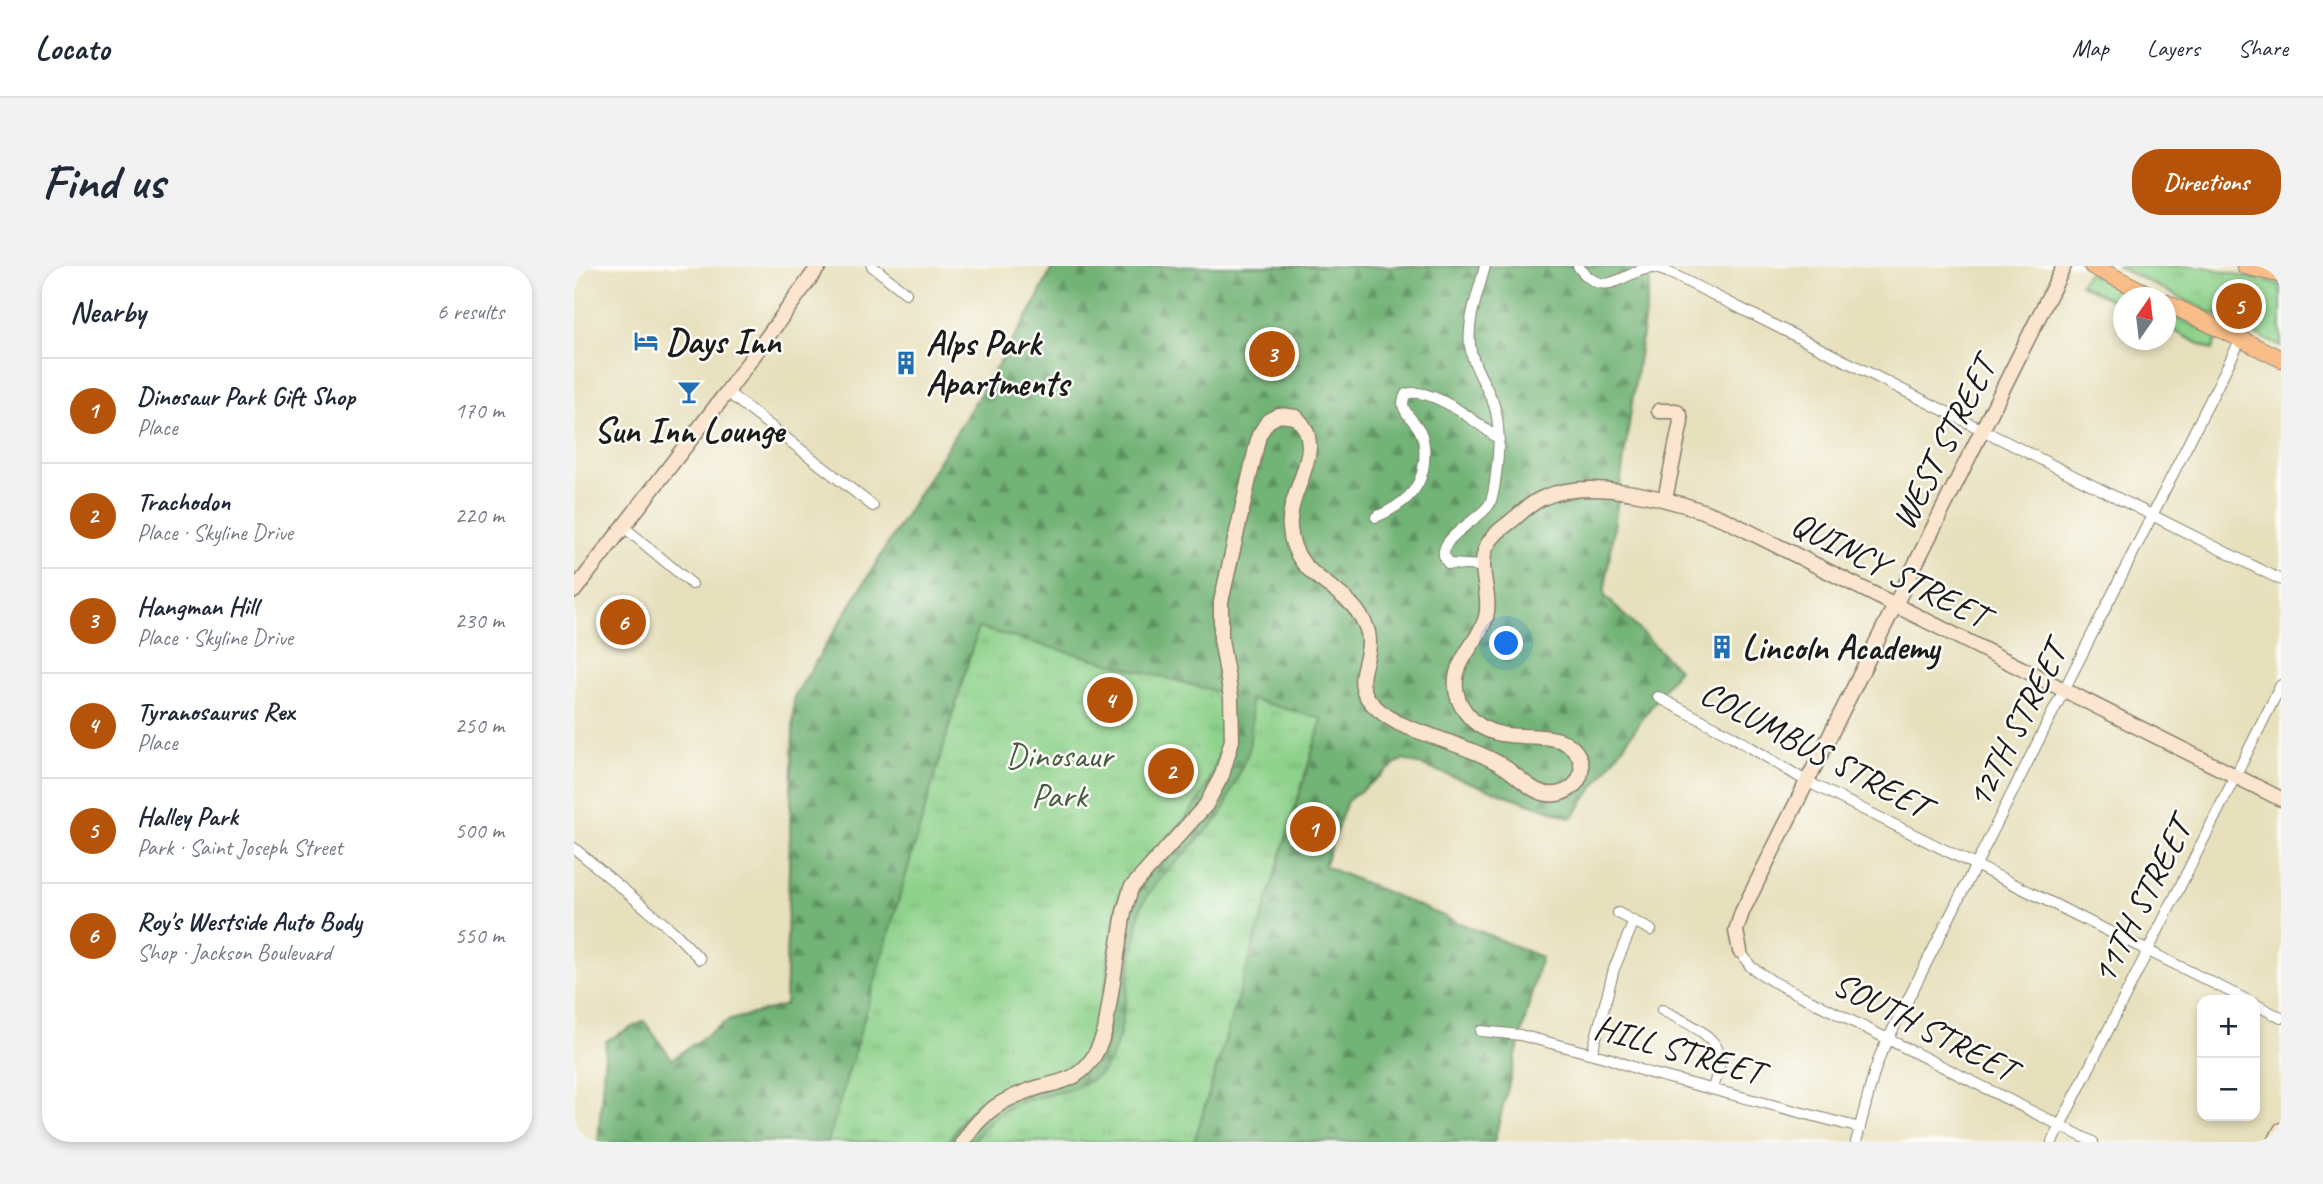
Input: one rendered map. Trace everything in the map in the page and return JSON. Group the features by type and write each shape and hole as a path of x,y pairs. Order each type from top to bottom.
{"main road":[{"path":"2092,266 2135,287"},
{"path":"2245,266 2281,275"},
{"path":"2176,307 2281,359"}],"street":[{"path":"574,591 727,392 819,266"},
{"path":"872,266 906,293"},
{"path":"963,1142 980,1118 1003,1101 1067,1080 1088,1065 1099,1048 1105,1031 1124,912 1131,888 1206,805 1222,775 1232,740 1233,716 1221,639 1221,602 1255,448 1265,425 1279,415 1296,417 1308,431 1309,451 1289,519 1292,541 1296,552 1311,573 1348,601 1367,626 1369,636 1362,681 1368,700 1384,716 1498,764 1535,790 1559,794 1571,789 1580,775 1581,759 1577,750 1560,740 1490,731 1476,723 1458,703 1455,691 1460,664 1479,634 1488,604 1482,566 1449,564 1443,551 1453,536 1489,505 1497,470 1499,439 1494,406 1470,349 1471,323 1485,266"},
{"path":"1578,266 1589,277 1606,283 1615,283 1646,269 1655,268 1676,276 2281,580"},
{"name":"WEST STREET","path":"1740,951 1737,931 1742,912 2064,266"},
{"name":"12TH STREET","path":"1857,1142 1874,1073 1889,1039 2241,339"},
{"path":"727,392 873,506"},
{"path":"1376,517 1405,501 1419,484 1422,475 1424,442 1417,426 1405,412 1403,405 1406,394 1420,394 1461,410 1499,439"},
{"path":"1659,411 1676,411 1681,422 1665,499"},
{"name":"QUINCY STREET","path":"1482,566 1485,549 1493,537 1547,495 1599,490 1665,499 1726,520 2281,799"},
{"path":"624,527 692,583"},
{"name":"11TH STREET","path":"2052,1142 2281,685"},
{"name":"COLUMBUS STREET","path":"1658,696 1732,736 1806,781 2237,995"},
{"path":"574,848 674,932 700,959"},
{"path":"1618,913 1651,930"},
{"path":"1592,1054 1614,969 1634,921"},
{"name":"SOUTH STREET","path":"1740,951 1752,967 1772,981 2093,1142"},
{"path":"2260,1007 2281,1018"},
{"path":"1662,1010 1705,1033 1716,1049 1720,1061 1713,1088"},
{"name":"HILL STREET","path":"1481,1031 1520,1035 1646,1072 1860,1128"},
{"path":"2275,1142 2281,1130"}],"green space":[{"path":"1053,266 1652,266 1604,595 1678,669 1572,818 1403,759 1347,801 1324,866 1541,957 1494,1142 598,1142 606,1041 644,1021 672,1059 727,1021 785,1005 794,697 1032,309"},
{"path":"2116,266 2201,266 2281,285 2281,347 2176,295 2176,287 2159,287"},
{"path":"2087,273 2116,287 2113,287 2113,301 2080,284"},
{"path":"2176,317 2217,337 2212,350 2176,332"},
{"name":"Dinosaur Park","path":"978,628 1222,693 1223,734 1219,753 1205,790 1182,823 1133,874 1118,900 1102,1008 1089,1061 1077,1070 998,1091 978,1103 962,1119 948,1142 828,1142"},
{"name":"Dinosaur Park","path":"1250,699 1322,719 1194,1142 972,1142 1005,1110 1025,1101 1080,1086 1096,1077 1108,1064 1121,1029 1141,906 1153,887 1221,816 1249,750 1252,720"}],"place":[{"name":"Halley Park","path":"2239,306"},
{"name":"Days Inn","path":"646,341"},
{"name":"Hangman Hill","path":"1272,354"},
{"name":"Alps Park Apartments","path":"906,363"},
{"name":"Sun Inn Lounge","path":"689,392"},
{"name":"Roy's Westside Auto Body","path":"623,622"},
{"name":"Lincoln Academy","path":"1722,647"},
{"name":"Tyranosaurus Rex","path":"1110,700"},
{"name":"Trachodon","path":"1171,771"},
{"name":"Dinosaur Park Gift Shop","path":"1313,829"}]}
